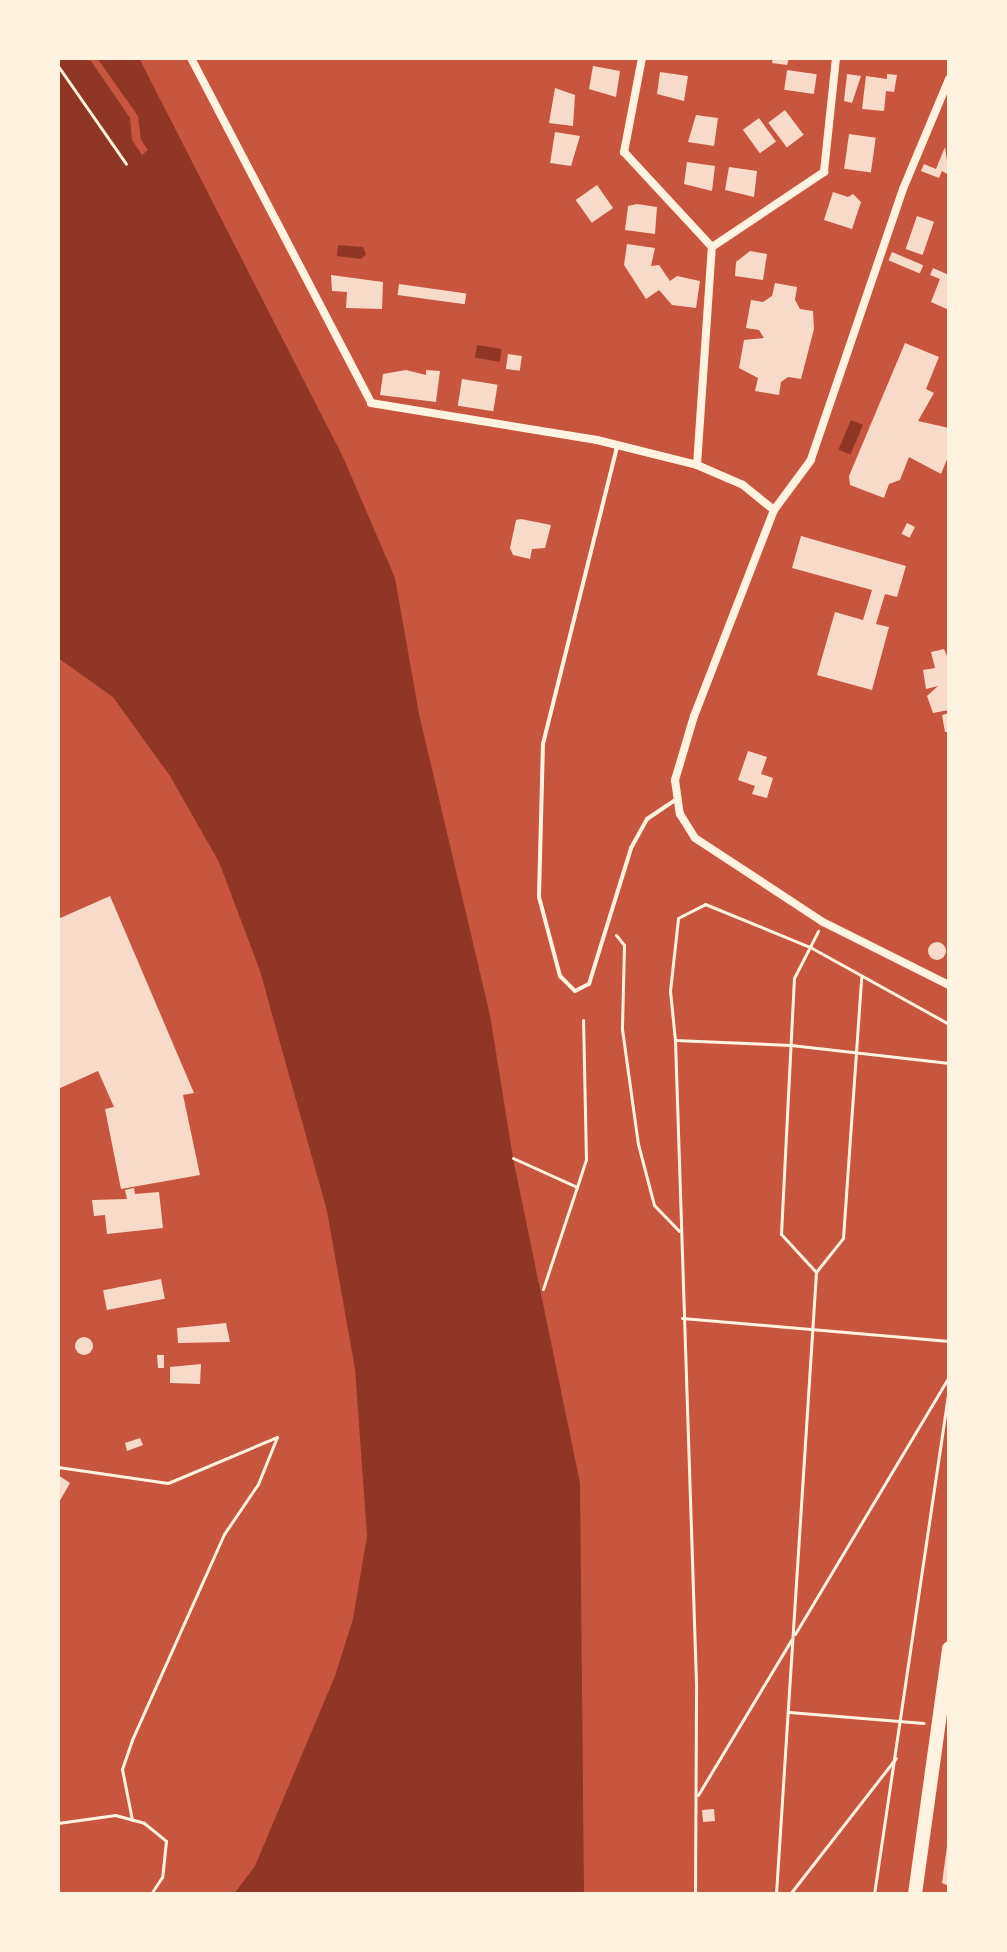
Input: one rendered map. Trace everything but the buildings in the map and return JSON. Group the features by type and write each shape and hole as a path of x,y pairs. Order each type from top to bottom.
{"main road":[{"path":"915,1894 936,1725 944,1710 949,1648"}],"street":[{"path":"191,58 371,403 617,447 697,465 743,485 774,510"},
{"path":"642,58 624,152 712,247 697,465"},
{"path":"712,247 824,172 836,58"},
{"path":"949,79 903,189 811,460 774,510 694,716 675,780 680,814 695,838 823,922 949,985"}],"lane":[{"path":"617,447 543,743 539,897 560,976 575,991 589,984 631,848 647,819 678,798"}],"path":[{"path":"58,66 126,164"},
{"path":"695,1894 697,1798 675,1040 670,991 678,918 705,904 810,947 949,1024"},
{"path":"816,1272 781,1234 794,978 823,922"},
{"path":"608,924 624,945 622,1029 638,1144 654,1205 679,1231"},
{"path":"776,1894 816,1272 843,1238 853,1051 861,977"},
{"path":"543,1289 586,1160 583,1020"},
{"path":"675,1040 791,1045 949,1063"},
{"path":"513,1158 577,1187"},
{"path":"682,1318 949,1341"},
{"path":"697,1798 949,1377"},
{"path":"874,1894 898,1756 949,1388"},
{"path":"58,1467 168,1483 277,1437 258,1484 224,1534 132,1740 122,1769 132,1820"},
{"path":"788,1712 902,1719 936,1725"},
{"path":"790,1894 898,1756"},
{"path":"58,1823 115,1815 132,1820 166,1841 162,1877 151,1894"}],"shaded area":[{"path":"58,58 139,58 343,457 395,578 419,714 490,1015 513,1158 580,1483 584,1894 234,1894 255,1866 335,1676 353,1619 367,1536 355,1369 327,1211 260,971 219,862 170,776 113,697 58,658"},
{"path":"338,245 363,247 366,254 361,259 337,256"},
{"path":"477,345 502,349 500,362 475,358"},
{"path":"851,420 863,425 850,455 838,449"}],"pier":[{"path":"79,58 97,58 138,116 141,140 148,150 142,155 132,140 130,118 91,61"}]}
